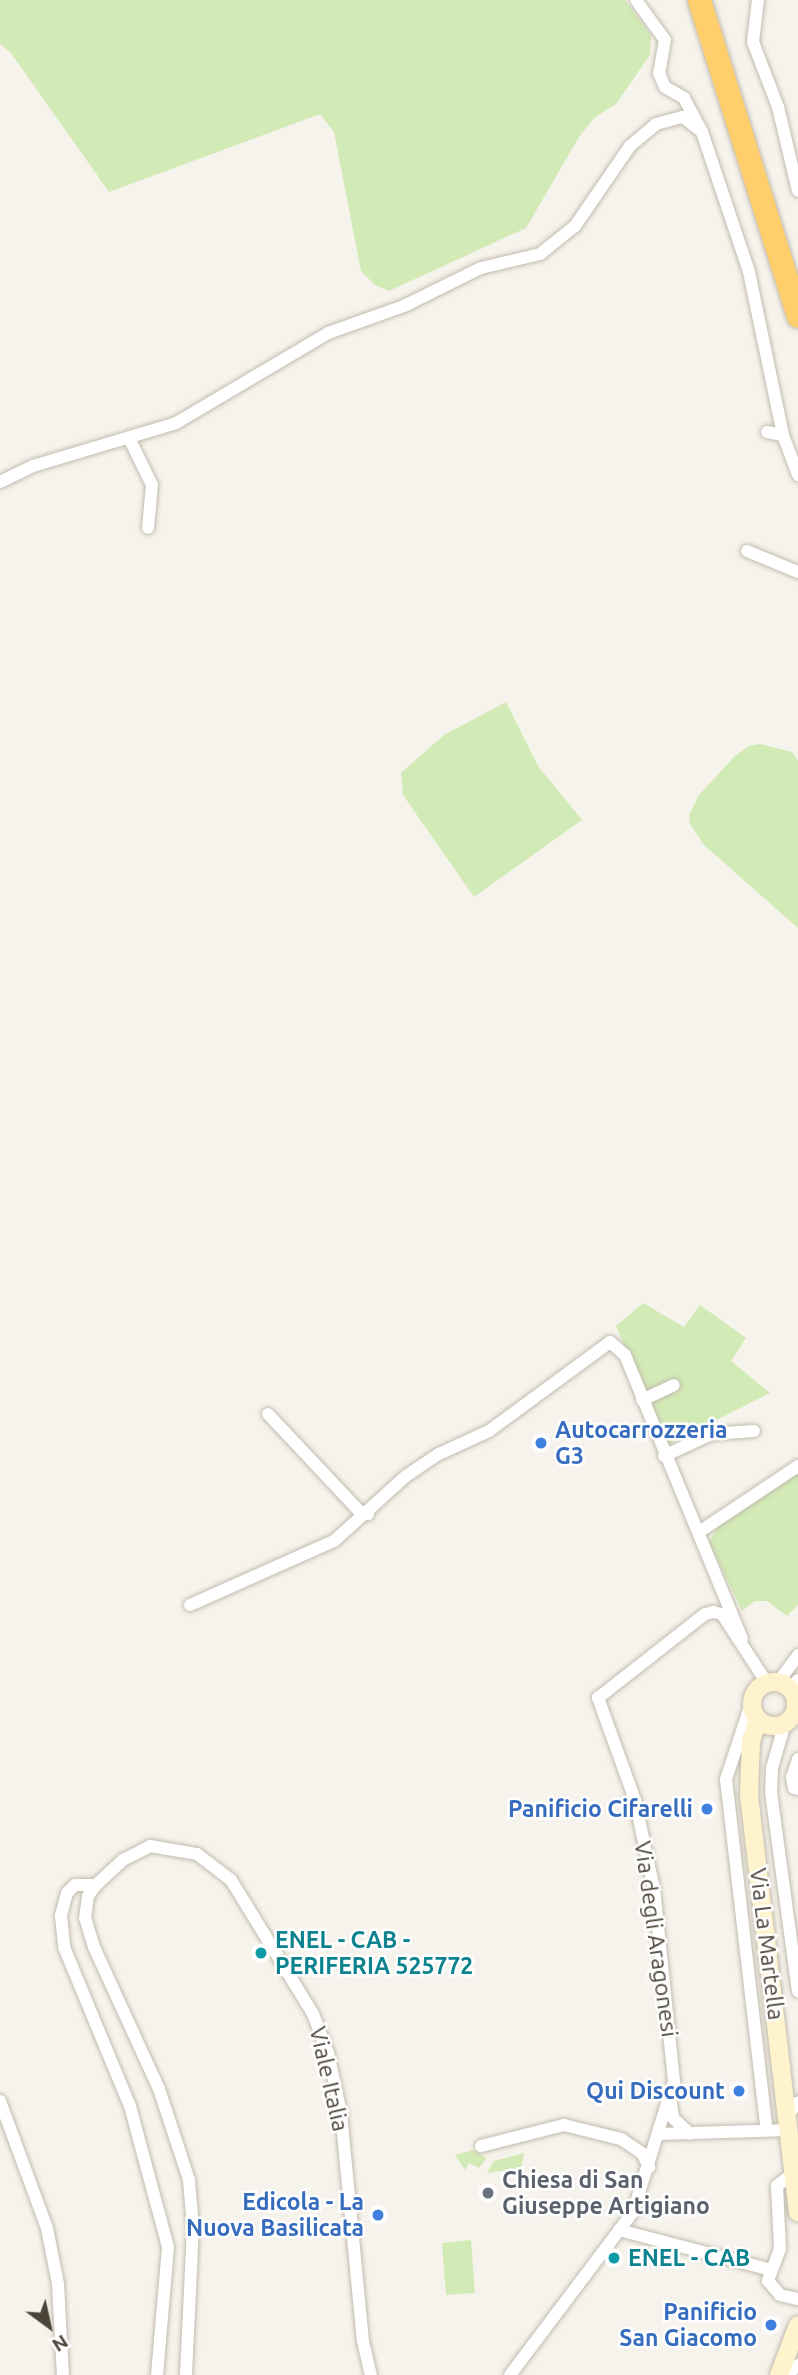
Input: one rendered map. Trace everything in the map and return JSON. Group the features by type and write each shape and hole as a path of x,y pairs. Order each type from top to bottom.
{"highway":[{"path":"699,0 798,316"}],"street":[{"path":"636,0 665,40 659,74 665,87 684,98 702,132 749,272 783,435 798,475"},
{"path":"758,0 753,42 778,107 798,189"},
{"path":"0,482 33,466 130,440 219,405 328,333 404,306 481,268 540,254 575,226 630,146 656,124 683,117 702,132"},
{"path":"767,432 783,435"},
{"path":"130,440 152,485 148,528"},
{"path":"747,551 798,572"},
{"path":"190,1605 219,1588 334,1541 368,1514 406,1476 439,1454 489,1431 524,1397 610,1342 620,1348 622,1365 642,1400 699,1532 735,1616 743,1646"},
{"path":"642,1400 674,1385"},
{"path":"268,1414 358,1510 368,1514"},
{"path":"664,1456 711,1434 754,1431"},
{"path":"699,1532 765,1483 798,1466"},
{"path":"735,1616 740,1603"},
{"name":"Via degli Aragonesi","path":"510,2375 633,2212 674,2081 654,1889 635,1800 598,1698 705,1614 722,1614 743,1646 788,1689"},
{"path":"798,1655 788,1689 794,1713 785,1723 772,1768 771,1792 798,1991"},
{"path":"767,2131 726,1779 730,1755 752,1717 758,1688 788,1689"},
{"path":"752,1717 773,1726 785,1723"},
{"name":"Via La Martella","path":"752,1717 749,1795 792,2116 793,2172 798,2212"},
{"path":"730,1755 749,1763"},
{"path":"798,1759 792,1777 794,1788 798,1789"},
{"name":"Viale Italia","path":"186,2375 193,2227 189,2180 159,2089 94,1947 85,1918 88,1896 96,1885 123,1860 150,1846 173,1847 215,1864 241,1895 313,2014 328,2053 341,2113 363,2341 371,2375"},
{"name":"Viale Italia","path":"96,1885 75,1885 67,1893 61,1916 64,1947 131,2106 168,2247 157,2375"},
{"path":"670,2099 673,2118 690,2134"},
{"path":"0,2101 47,2228 58,2284 63,2375"},
{"path":"659,2134 767,2131 792,2116"},
{"path":"481,2146 565,2124 621,2139 642,2153 649,2167"},
{"path":"793,2172 777,2186 780,2249 771,2270 772,2289 798,2300"},
{"path":"618,2230 771,2270"},
{"path":"779,2375 798,2325"},
{"path":"787,2375 798,2365"}],"green space":[{"path":"0,0 625,0 651,35 650,55 616,104 594,118 579,137 526,228 389,291 375,285 361,271 334,132 320,114 109,192 11,53 0,44"},
{"path":"506,702 538,766 582,820 474,897 403,795 401,773 444,735"},
{"path":"760,744 792,752 798,761 798,928 704,845 690,824 689,815 699,795 735,756 749,746"},
{"path":"643,1303 684,1327 700,1305 746,1338 731,1361 770,1393 667,1445 616,1326"},
{"path":"798,1472 798,1605 787,1616 767,1601 755,1601 742,1611 709,1542 721,1521"},
{"path":"473,2150 487,2158 479,2168 469,2163 465,2170 455,2155"},
{"path":"524,2153 521,2168 487,2173 494,2161"},
{"path":"471,2240 475,2293 446,2295 442,2243"}],"place":[{"name":"Autocarrozzeria G3","path":"541,1443"},
{"name":"Panificio Cifarelli","path":"707,1809"},
{"name":"ENEL - CAB - PERIFERIA 525772","path":"261,1953"},
{"name":"Qui Discount","path":"739,2091"},
{"name":"Chiesa di San Giuseppe Artigiano","path":"488,2193"},
{"name":"Edicola - La Nuova Basilicata","path":"378,2215"},
{"name":"ENEL - CAB","path":"614,2258"},
{"name":"Panificio San Giacomo","path":"771,2325"}]}
